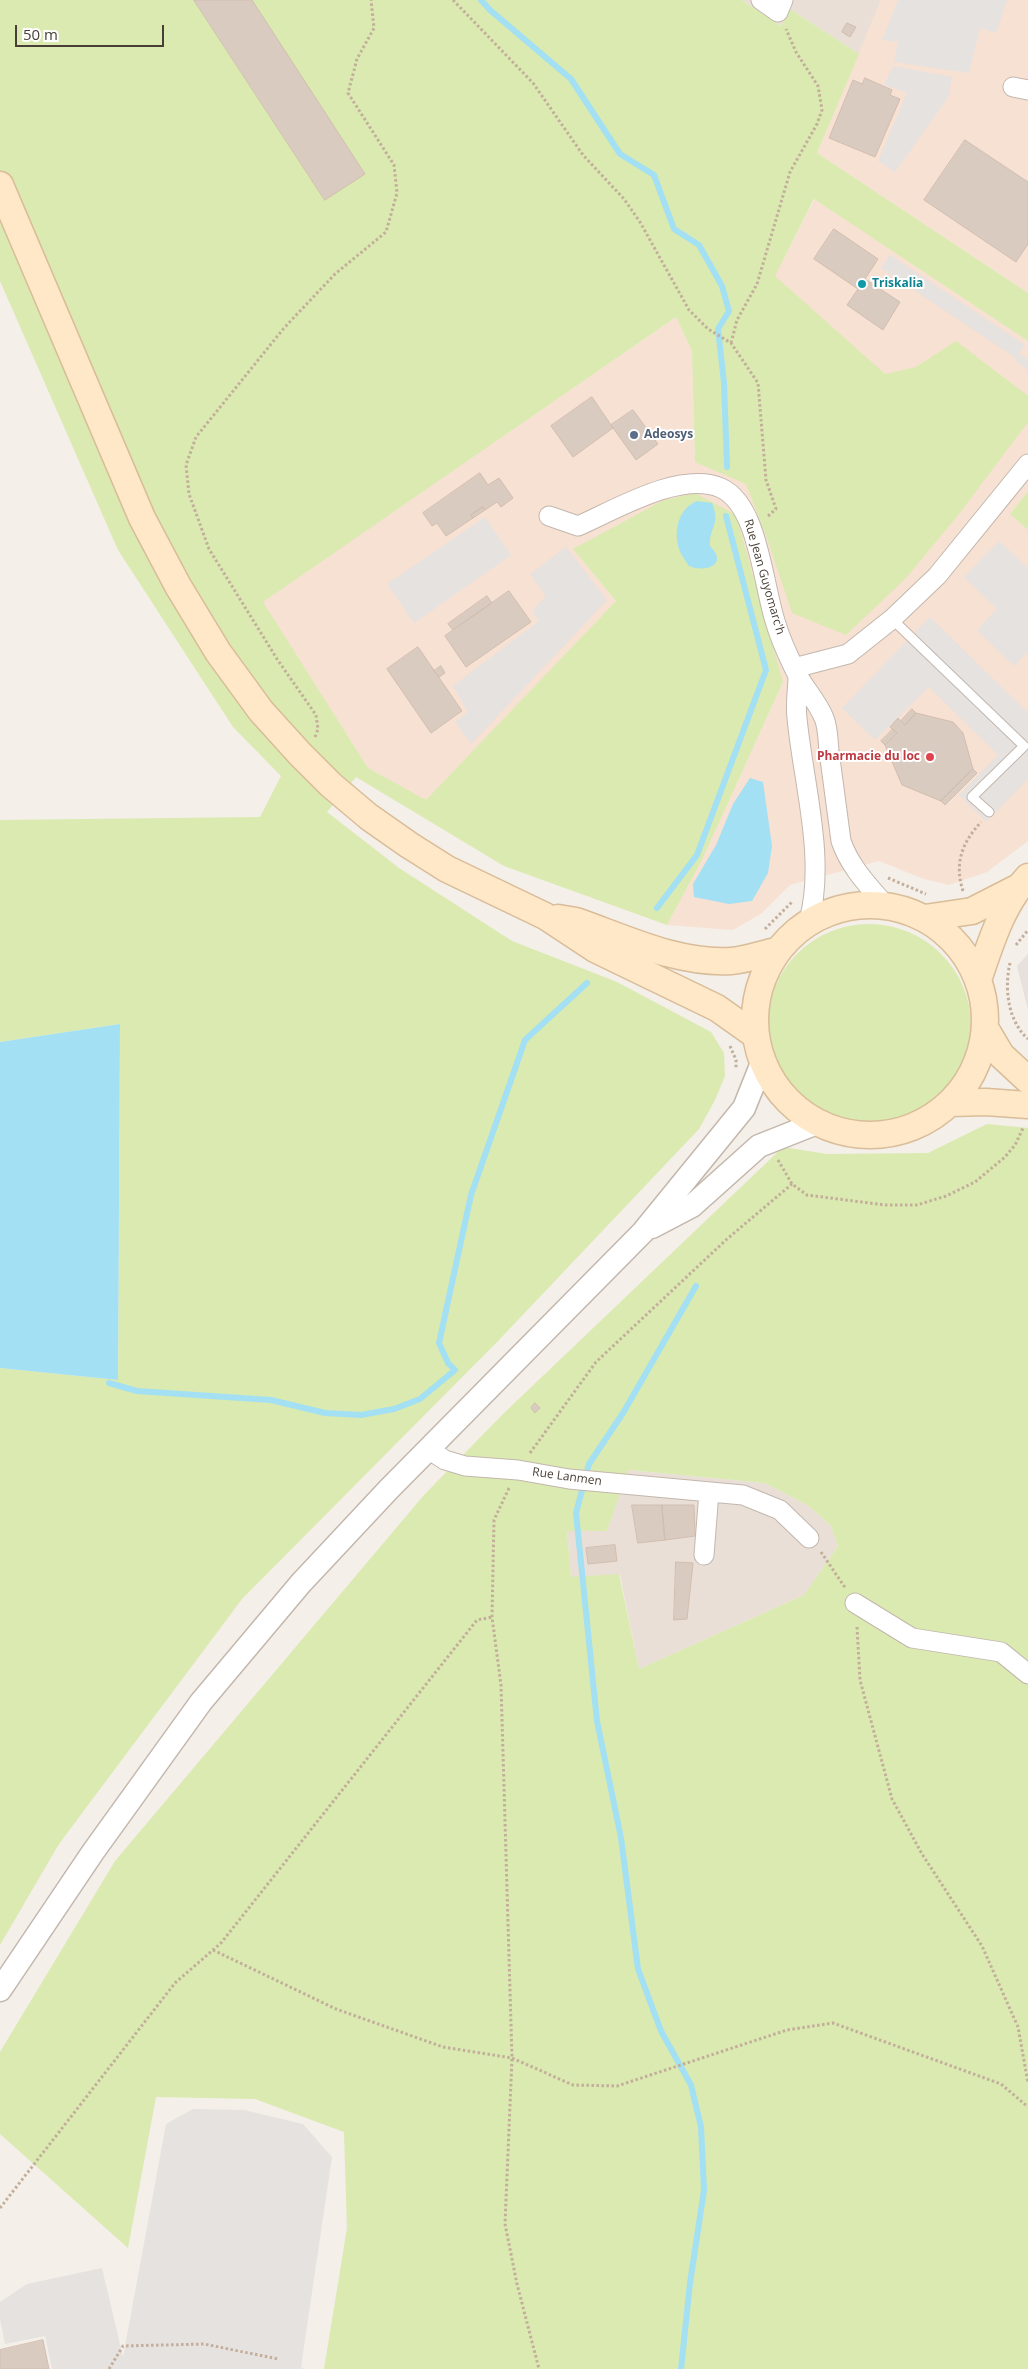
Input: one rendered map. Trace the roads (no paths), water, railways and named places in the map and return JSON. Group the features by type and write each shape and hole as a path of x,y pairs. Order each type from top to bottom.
{"main road":[{"path":"0,185 142,518 178,586 218,652 261,712 300,754 369,817 446,869 545,916 595,950 754,1025"},
{"path":"545,916 576,920 676,956 702,960 732,961 768,942 792,935 809,921 842,908 859,905 885,905 906,910 927,907 972,911 1022,883"},
{"path":"978,980 991,941 1022,883"},
{"path":"768,942 762,978 757,992 754,1025 762,1063 775,1087 794,1108 817,1123 844,1133 873,1135 901,1131 928,1120 950,1103 968,1081 980,1056 985,1028 984,1003 978,980 966,955 927,907"},
{"path":"985,1028 1001,1055 1028,1080"},
{"path":"950,1103 986,1102 1026,1115"}],"street":[{"path":"761,0 781,6"},
{"path":"796,672 848,654 892,618 937,576 1028,464"},
{"name":"Rue Jean Guyomarc'h","path":"549,516 578,526 671,487 692,483 712,484 730,493 737,500 743,508 756,541 776,624 796,672 824,719 841,841 845,854 885,905"},
{"name":"Rue Jean Guyomarc'h","path":"796,672 796,715 817,870 814,902 809,921"},
{"path":"0,1990 92,1852 201,1702 301,1583 428,1449 643,1232 744,1108 762,1063"},
{"path":"643,1232 692,1206 759,1146 817,1123"},
{"name":"Rue Lanmen","path":"428,1449 445,1460 465,1466 518,1470 570,1479 743,1495 780,1510 809,1538"},
{"path":"704,1555 709,1492"},
{"path":"855,1603 912,1638 1001,1652 1028,1674"}],"lane":[{"path":"892,618 1024,746 972,797 989,812"}],"water":[{"path":"697,501 712,503 715,516 710,546 717,558 716,563 708,568 689,566 682,556 678,545 677,532 682,513"},
{"path":"750,778 763,782 772,846 768,873 752,901 729,904 694,897 693,884 716,845 733,804"},
{"path":"120,1024 118,1380 0,1368 0,1042"}],"waterway":[{"path":"481,0 490,10 571,79 620,154 654,175 674,229 699,245 722,286 729,311 718,329 724,383 727,467"},
{"path":"657,908 697,855 766,670 726,516"},
{"path":"109,1383 137,1391 271,1400 325,1413 361,1415 394,1409 420,1399 455,1370 448,1363 439,1343 471,1195 525,1040 587,983"},
{"path":"681,2369 690,2283 704,2190 701,2127 691,2085 661,2031 638,1969 621,1838 597,1721 576,1513 589,1464 623,1413 696,1286"}],"place":[{"name":"Triskalia","path":"862,284"},
{"name":"Adeosys","path":"634,435"},
{"name":"Pharmacie du loc","path":"930,757"}]}
